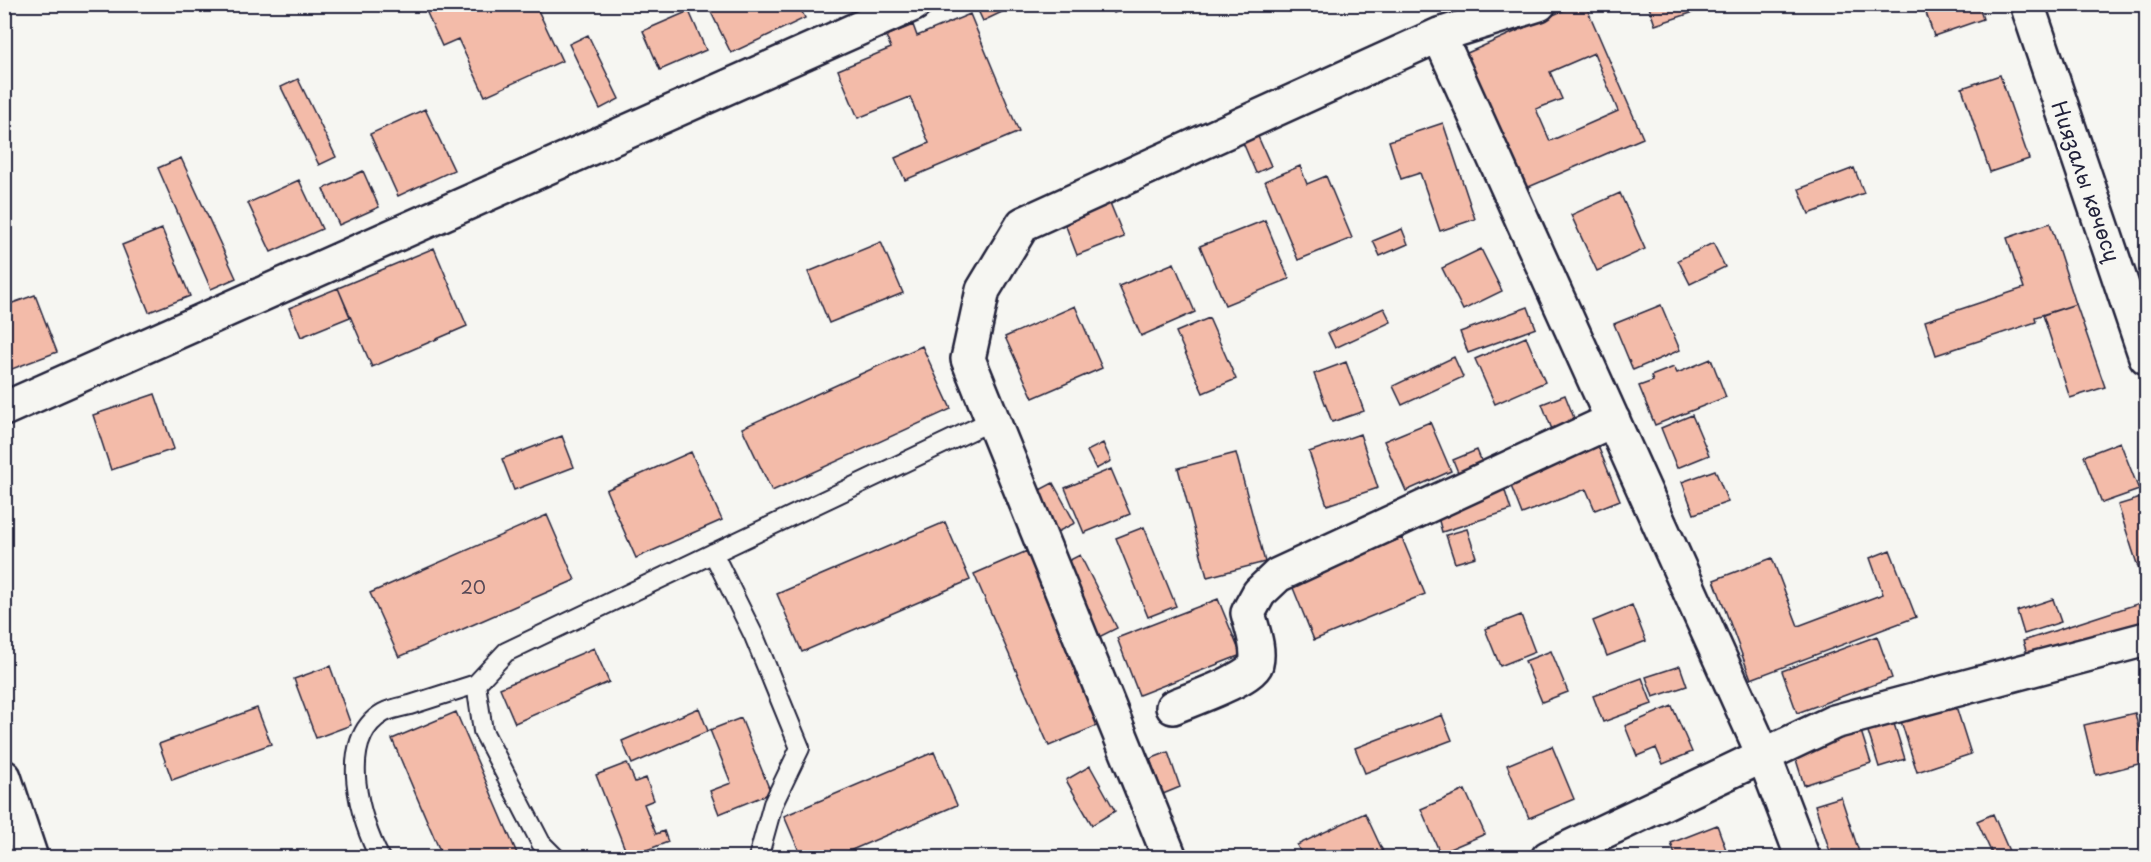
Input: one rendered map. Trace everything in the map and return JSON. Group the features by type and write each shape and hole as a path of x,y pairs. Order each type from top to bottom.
{"street":[{"path":"4,409 914,4"},
{"path":"1170,858 968,359 984,290 1023,224 1439,35 1539,4"},
{"name":"Ниязалы көчөсү","path":"2027,4 2146,357"},
{"path":"1439,35 1764,756 1803,858"},
{"path":"1173,707 1244,676 1255,667 1258,652 1248,613 1259,593 1278,575 1613,420"},
{"path":"1548,858 1834,722 2146,639"},
{"path":"4,777 31,858"}],"lane":[{"path":"380,858 370,839 357,796 357,752 366,729 383,713 476,684 506,652 993,420"},
{"path":"713,553 754,636 800,747 773,804 759,858"},
{"path":"476,684 483,731 542,843 556,858"}],"building":[{"path":"423,4 535,4 562,61 485,96 458,39 442,46"},
{"path":"707,4 798,4 805,18 731,53"},
{"path":"975,4 1019,4 983,21"},
{"path":"1110,4 1133,4 1114,13"},
{"path":"1578,4 1585,4 1643,138 1524,189 1465,54","holes":["1594,53 1618,111 1550,141 1536,109 1562,99 1550,72"]},
{"path":"1648,4 1705,4 1706,8 1655,25"},
{"path":"1923,4 1978,4 1983,19 1934,36"},
{"path":"689,11 706,50 660,70 643,31"},
{"path":"970,14 1019,132 905,180 895,158 929,143 910,97 858,118 838,70 891,48 886,36 913,25 917,36"},
{"path":"588,35 619,99 600,109 569,44"},
{"path":"2000,75 2029,159 1990,172 1962,88"},
{"path":"298,79 336,157 319,165 281,87"},
{"path":"425,109 454,170 398,196 370,134"},
{"path":"1443,123 1475,219 1440,231 1420,173 1401,179 1389,141"},
{"path":"1256,132 1271,166 1256,173 1241,138"},
{"path":"181,158 236,278 211,289 158,168"},
{"path":"1300,166 1307,184 1326,176 1352,238 1298,260 1265,181"},
{"path":"1854,168 1864,193 1809,214 1799,189"},
{"path":"363,171 379,207 339,225 323,189"},
{"path":"299,180 322,229 271,252 248,203"},
{"path":"1620,193 1645,249 1597,271 1571,215"},
{"path":"1108,198 1124,237 1077,255 1062,216"},
{"path":"1265,220 1289,279 1225,305 1200,246"},
{"path":"2050,223 2076,304 2035,317 2036,322 1936,355 1925,321 2024,288 2007,238"},
{"path":"162,229 190,296 149,312 122,245"},
{"path":"1402,229 1408,244 1380,256 1373,241"},
{"path":"881,242 903,293 829,323 808,272"},
{"path":"1713,243 1725,267 1690,284 1678,260"},
{"path":"434,248 467,326 372,367 338,288"},
{"path":"1481,249 1502,291 1463,310 1442,268"},
{"path":"1174,263 1195,312 1141,336 1119,286"},
{"path":"338,288 350,317 301,337 289,308"},
{"path":"35,295 57,352 4,372 4,306"},
{"path":"2076,304 2105,387 2070,398 2043,315"},
{"path":"1661,305 1680,350 1633,370 1614,324"},
{"path":"1075,306 1102,368 1033,398 1005,337"},
{"path":"1528,307 1536,328 1468,353 1460,332"},
{"path":"1384,308 1391,322 1335,348 1328,333"},
{"path":"1209,318 1236,379 1203,393 1176,332"},
{"path":"1526,337 1545,382 1495,404 1475,359"},
{"path":"922,346 951,409 772,491 742,428"},
{"path":"1454,357 1463,377 1402,405 1393,386"},
{"path":"1711,359 1726,397 1655,425 1639,386 1653,381 1651,376 1674,367 1677,373"},
{"path":"1346,362 1364,411 1332,422 1314,374"},
{"path":"155,394 174,449 111,470 93,415"},
{"path":"1565,395 1578,428 1555,437 1542,404"},
{"path":"1692,415 1709,455 1677,468 1661,428"},
{"path":"1430,422 1451,471 1406,491 1384,441"},
{"path":"1360,434 1378,488 1327,505 1309,452"},
{"path":"562,436 574,467 514,490 502,459"},
{"path":"2120,442 2139,490 2102,503 2084,456"},
{"path":"1103,443 1111,461 1096,469 1087,451"},
{"path":"1598,446 1620,500 1595,510 1586,489 1522,514 1509,481"},
{"path":"1477,450 1486,472 1462,482 1453,460"},
{"path":"691,452 722,520 636,558 606,490"},
{"path":"1236,453 1265,562 1207,577 1178,468"},
{"path":"1111,469 1130,514 1084,533 1065,488"},
{"path":"1715,470 1728,502 1694,514 1682,482"},
{"path":"1053,483 1075,523 1055,533 1034,493"},
{"path":"1504,488 1511,510 1442,532 1436,510"},
{"path":"2144,497 2146,505 2146,592 2118,505"},
{"path":"547,515 575,580 399,657 370,593"},
{"path":"945,522 970,580 802,652 777,594"},
{"path":"1144,527 1176,606 1148,617 1116,538"},
{"path":"1467,529 1476,557 1455,563 1446,535"},
{"path":"1402,538 1425,594 1314,640 1291,583"},
{"path":"1890,550 1916,617 1751,679 1714,580 1772,558 1798,626 1883,594 1870,558"},
{"path":"1027,551 1101,724 1049,746 974,574"},
{"path":"1080,555 1117,628 1097,638 1060,565"},
{"path":"1218,599 1241,655 1139,695 1117,638"},
{"path":"2053,599 2061,622 2024,634 2017,611"},
{"path":"2146,601 2146,629 2031,666 2023,641"},
{"path":"1632,605 1646,641 1607,656 1593,621"},
{"path":"1521,615 1535,652 1500,666 1485,629"},
{"path":"1877,636 1892,678 1797,713 1782,671"},
{"path":"594,648 609,682 515,723 500,688"},
{"path":"1551,651 1568,692 1542,702 1525,661"},
{"path":"330,666 351,725 316,738 294,679"},
{"path":"1680,666 1687,686 1653,697 1646,677"},
{"path":"1642,678 1652,704 1603,722 1593,696"},
{"path":"1954,700 1971,754 1917,772 1900,718"},
{"path":"1672,706 1692,752 1663,764 1656,748 1637,756 1625,726"},
{"path":"257,708 271,744 172,780 159,744"},
{"path":"699,708 708,731 632,764 622,741"},
{"path":"456,712 519,858 443,858 392,739"},
{"path":"2135,713 2146,762 2096,775 2084,725"},
{"path":"1891,714 1905,759 1879,767 1865,722"},
{"path":"1442,715 1452,740 1365,773 1355,748"},
{"path":"741,718 771,793 719,814 710,791 731,783 710,730"},
{"path":"1860,728 1871,763 1804,785 1793,750"},
{"path":"1552,746 1574,799 1529,818 1507,765"},
{"path":"934,752 957,805 833,858 802,858 784,816"},
{"path":"1168,752 1180,787 1163,794 1150,759"},
{"path":"627,763 635,782 646,778 654,800 644,804 656,834 664,831 668,842 628,857 596,775"},
{"path":"1090,766 1115,811 1092,825 1066,780"},
{"path":"1465,790 1485,834 1440,853 1421,809"},
{"path":"1841,797 1861,858 1832,858 1815,805"},
{"path":"1365,813 1386,858 1303,858 1297,845"},
{"path":"1993,814 2012,858 1994,858 1977,821"},
{"path":"1717,825 1729,858 1676,858 1671,843"}]}
